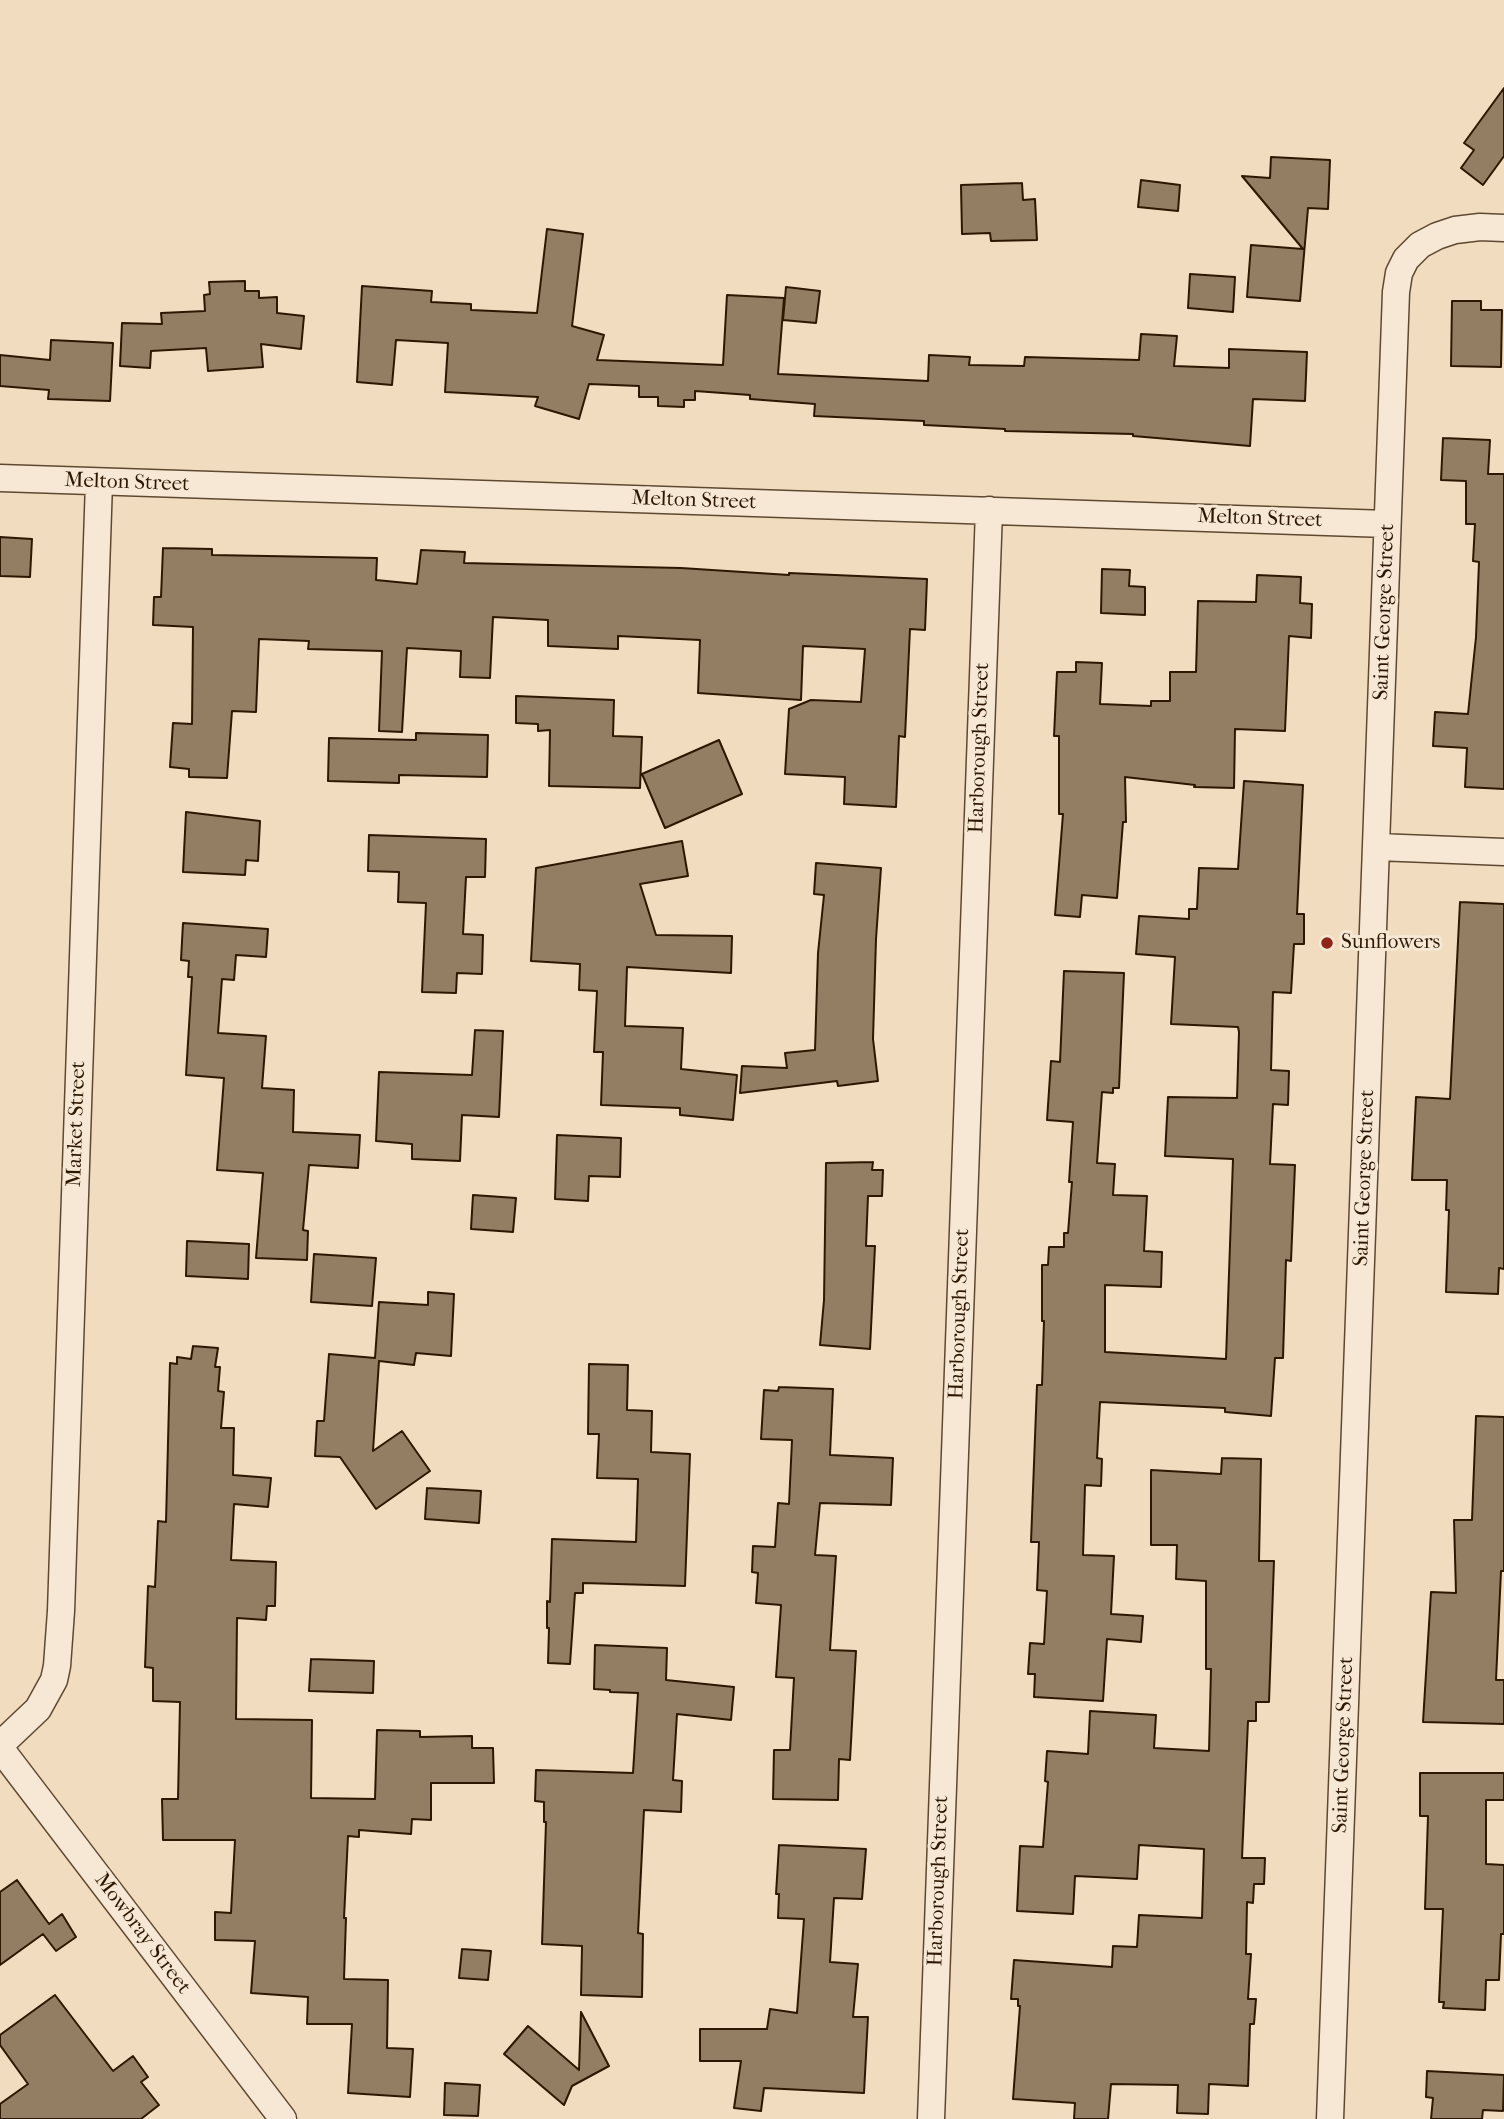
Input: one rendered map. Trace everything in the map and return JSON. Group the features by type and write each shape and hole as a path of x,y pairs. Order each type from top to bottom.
{"street":[{"name":"Saint George Street","path":"1330,2119 1396,292 1399,273 1406,259 1420,245 1455,230 1504,228"},
{"name":"Melton Street","path":"0,478 1387,524"},
{"name":"Market Street","path":"0,1747 38,1709 54,1680 57,1666 99,482"},
{"name":"Harborough Street","path":"931,2119 989,510"},
{"path":"1377,847 1504,852"},
{"name":"Mowbray Street","path":"0,1747 283,2119"}],"building":[{"path":"1504,88 1504,156 1483,185 1461,168 1474,150 1464,143"},
{"path":"1271,157 1330,160 1328,209 1308,208 1300,301 1247,297 1251,245 1303,249 1242,176 1270,178"},
{"path":"1141,180 1180,185 1178,211 1138,207"},
{"path":"1022,183 1023,200 1035,199 1037,240 991,241 990,233 962,234 961,185"},
{"path":"547,229 583,234 572,326 604,335 597,360 723,365 727,295 784,298 778,374 928,381 929,355 970,357 969,365 1024,366 1025,357 1139,360 1141,334 1177,336 1174,366 1229,368 1229,349 1307,352 1305,401 1253,399 1250,446 1133,434 1005,431 924,425 924,421 814,416 815,404 695,391 695,400 684,400 684,407 658,406 658,397 639,397 639,386 589,384 579,419 535,406 538,397 445,392 448,343 396,340 392,385 357,382 362,286 432,291 431,302 471,304 471,310 537,313"},
{"path":"1190,274 1235,277 1233,312 1188,308"},
{"path":"245,281 245,291 259,291 259,298 277,297 277,313 304,316 301,349 261,344 263,367 208,371 206,348 151,351 150,368 120,366 122,323 162,324 161,313 205,311 204,295 210,294 209,282"},
{"path":"786,287 820,291 816,323 783,320"},
{"path":"1452,301 1481,301 1481,310 1502,310 1501,367 1451,366"},
{"path":"51,340 113,343 110,401 48,399 49,390 0,386 0,355 50,360"},
{"path":"1443,438 1490,440 1488,474 1504,474 1504,789 1465,787 1467,748 1433,746 1435,712 1468,714 1476,637 1479,562 1473,561 1475,524 1466,524 1466,481 1441,480"},
{"path":"0,537 32,539 30,577 0,576"},
{"path":"163,548 212,549 212,555 377,558 376,580 417,584 421,550 465,552 464,563 681,568 789,575 927,579 925,630 910,629 905,737 899,736 896,807 844,804 845,777 785,774 789,709 811,700 861,702 865,649 803,646 801,700 698,693 700,640 618,636 618,649 548,646 548,620 493,617 490,678 460,677 461,651 407,648 402,732 379,731 382,651 308,649 309,641 259,639 256,712 232,711 227,778 189,777 189,769 170,767 173,723 192,724 193,627 153,625 154,597 161,597"},
{"path":"1102,569 1130,570 1129,586 1145,587 1145,615 1101,613"},
{"path":"1257,575 1301,577 1300,603 1312,604 1311,638 1289,636 1285,731 1235,729 1234,788 1194,787 1195,785 1125,777 1126,822 1123,822 1117,898 1082,895 1080,917 1055,915 1063,814 1059,814 1059,736 1054,736 1057,672 1076,672 1076,662 1102,663 1100,704 1151,706 1151,701 1170,701 1170,672 1196,672 1198,601 1256,602"},
{"path":"516,696 614,700 613,736 642,737 640,788 549,786 550,730 538,731 538,724 516,723"},
{"path":"416,733 488,735 487,777 399,775 399,783 328,781 329,738 416,740"},
{"path":"719,740 742,794 665,828 642,774"},
{"path":"1244,781 1303,785 1297,914 1304,914 1304,944 1294,944 1291,993 1273,992 1271,1070 1289,1071 1288,1105 1273,1104 1270,1164 1295,1165 1291,1261 1286,1260 1283,1358 1275,1358 1271,1416 1225,1412 1225,1408 1100,1402 1097,1458 1102,1459 1101,1486 1085,1485 1083,1555 1114,1556 1111,1614 1143,1616 1141,1642 1107,1639 1103,1701 1034,1697 1035,1674 1028,1674 1030,1643 1044,1644 1047,1591 1037,1590 1039,1542 1031,1542 1037,1385 1042,1385 1042,1265 1048,1265 1049,1247 1064,1247 1064,1233 1068,1233 1072,1182 1069,1182 1073,1122 1047,1120 1051,1061 1060,1062 1064,971 1124,973 1119,1088 1113,1088 1113,1093 1102,1092 1097,1163 1115,1164 1113,1195 1147,1196 1144,1251 1162,1252 1161,1287 1105,1285 1105,1352 1226,1359 1233,1159 1165,1156 1168,1097 1237,1098 1238,1027 1171,1024 1175,957 1136,954 1139,916 1189,919 1189,909 1197,909 1199,868 1238,869"},
{"path":"186,812 260,821 258,861 246,860 245,875 183,872"},
{"path":"369,835 486,839 485,877 466,877 463,934 483,935 482,974 457,973 456,993 422,992 426,903 398,902 399,872 368,871"},
{"path":"682,841 688,876 640,884 656,935 732,936 731,973 627,967 625,1026 683,1028 681,1069 737,1075 733,1120 680,1115 680,1108 601,1105 603,1052 594,1052 597,991 579,990 580,964 531,961 536,868"},
{"path":"816,863 881,868 873,1039 878,1081 838,1086 837,1081 740,1093 742,1066 787,1068 785,1053 815,1050 818,953 824,895 814,894"},
{"path":"1460,902 1504,904 1504,1269 1499,1268 1498,1294 1446,1292 1449,1210 1446,1210 1447,1180 1412,1180 1416,1097 1450,1099"},
{"path":"183,923 268,929 266,957 236,955 234,980 222,979 218,1033 266,1036 262,1088 294,1090 293,1132 360,1135 358,1168 309,1165 303,1230 308,1231 307,1260 256,1258 263,1173 217,1170 224,1078 186,1075 192,977 188,977 189,961 181,960"},
{"path":"475,1030 503,1031 499,1117 462,1115 460,1161 412,1159 412,1144 376,1141 379,1072 472,1075"},
{"path":"557,1135 621,1138 620,1177 589,1176 588,1201 555,1199"},
{"path":"873,1162 872,1170 883,1170 882,1196 868,1196 866,1246 875,1246 870,1349 820,1345 824,1300 826,1163"},
{"path":"473,1195 516,1198 513,1232 471,1229"},
{"path":"187,1241 249,1244 248,1279 186,1276"},
{"path":"314,1254 376,1258 372,1306 311,1302"},
{"path":"428,1292 454,1294 451,1356 416,1353 414,1365 379,1361 373,1451 402,1431 430,1471 376,1509 340,1457 315,1456 317,1421 324,1421 329,1354 375,1358 379,1302 428,1305"},
{"path":"193,1346 218,1348 215,1367 220,1367 218,1391 224,1392 221,1428 234,1428 233,1475 271,1478 268,1507 234,1504 231,1560 276,1562 275,1606 267,1606 266,1620 237,1618 236,1719 312,1720 311,1798 375,1799 377,1730 420,1731 420,1737 472,1736 472,1748 493,1748 494,1783 431,1783 431,1820 412,1819 411,1834 359,1830 359,1837 348,1836 344,1979 388,1980 387,2048 413,2049 410,2097 348,2093 352,2024 307,2024 308,1997 251,1993 255,1941 215,1940 215,1912 231,1913 235,1840 163,1840 162,1799 178,1799 180,1702 153,1701 153,1668 145,1667 148,1586 155,1587 158,1521 166,1522 170,1363 177,1364 177,1357 191,1359"},
{"path":"589,1364 628,1365 627,1410 652,1411 651,1452 690,1454 685,1586 583,1583 583,1593 575,1593 570,1664 548,1663 547,1601 550,1602 552,1539 636,1542 638,1479 597,1478 599,1434 588,1434"},
{"path":"779,1387 833,1389 830,1455 893,1458 891,1505 820,1503 815,1555 836,1556 830,1650 856,1651 850,1760 839,1759 838,1800 773,1799 774,1750 790,1750 794,1678 776,1677 781,1605 756,1603 758,1573 752,1572 753,1546 775,1547 778,1503 789,1504 792,1440 761,1439 764,1390 778,1391"},
{"path":"1476,1416 1504,1417 1504,1571 1501,1571 1496,1680 1504,1680 1504,1724 1423,1722 1431,1592 1456,1593 1454,1520 1472,1520"},
{"path":"1222,1458 1261,1459 1259,1561 1274,1561 1269,1702 1256,1702 1256,1721 1248,1721 1242,1858 1265,1858 1264,1884 1254,1884 1253,1903 1247,1902 1246,1954 1251,1954 1248,1999 1256,1999 1254,2024 1250,2024 1248,2086 1209,2084 1208,2114 1177,2113 1178,2085 1111,2084 1108,2119 1074,2119 1075,2103 1013,2099 1020,2006 1018,1999 1011,1999 1014,1960 1112,1967 1113,1946 1137,1947 1139,1915 1202,1918 1204,1849 1139,1845 1137,1879 1075,1876 1073,1914 1017,1911 1020,1846 1043,1847 1048,1782 1045,1781 1047,1751 1088,1754 1090,1711 1156,1715 1154,1748 1209,1751 1211,1669 1206,1669 1206,1581 1176,1579 1177,1545 1151,1545 1151,1470 1221,1474"},
{"path":"427,1488 481,1491 479,1523 425,1519"},
{"path":"595,1645 667,1648 666,1680 734,1687 731,1720 677,1714 673,1780 682,1781 681,1812 644,1810 638,1933 643,1934 642,1997 581,1995 582,1946 542,1944 546,1822 544,1802 535,1801 536,1770 633,1773 638,1693 594,1689"},
{"path":"311,1659 374,1661 373,1693 309,1691"},
{"path":"1420,1773 1504,1773 1504,1800 1486,1800 1486,1864 1504,1865 1504,1934 1501,1934 1499,1980 1486,1980 1485,2010 1443,2008 1444,2002 1439,2002 1443,1909 1425,1909 1428,1816 1420,1816"},
{"path":"779,1845 866,1849 862,1899 834,1898 830,1962 858,1964 853,2017 868,2017 864,2093 764,2088 761,2111 734,2108 741,2061 700,2061 700,2029 767,2029 770,2009 797,2013 804,1919 778,1918 779,1894 776,1894"},
{"path":"17,1880 49,1924 62,1914 76,1937 56,1951 43,1934 0,1965 0,1892"},
{"path":"462,1949 491,1951 488,1980 459,1978"},
{"path":"55,1995 113,2071 133,2056 148,2077 141,2082 159,2105 141,2119 0,2119 0,2104 28,2084 0,2045 0,2035"},
{"path":"581,2012 609,2066 572,2086 564,2105 504,2054 528,2026 579,2070"},
{"path":"1427,2071 1504,2075 1503,2111 1483,2110 1482,2119 1431,2119 1433,2098 1426,2097"},
{"path":"445,2083 480,2085 478,2116 444,2115"}],"place":[{"name":"Sunflowers","path":"1327,943"}]}
